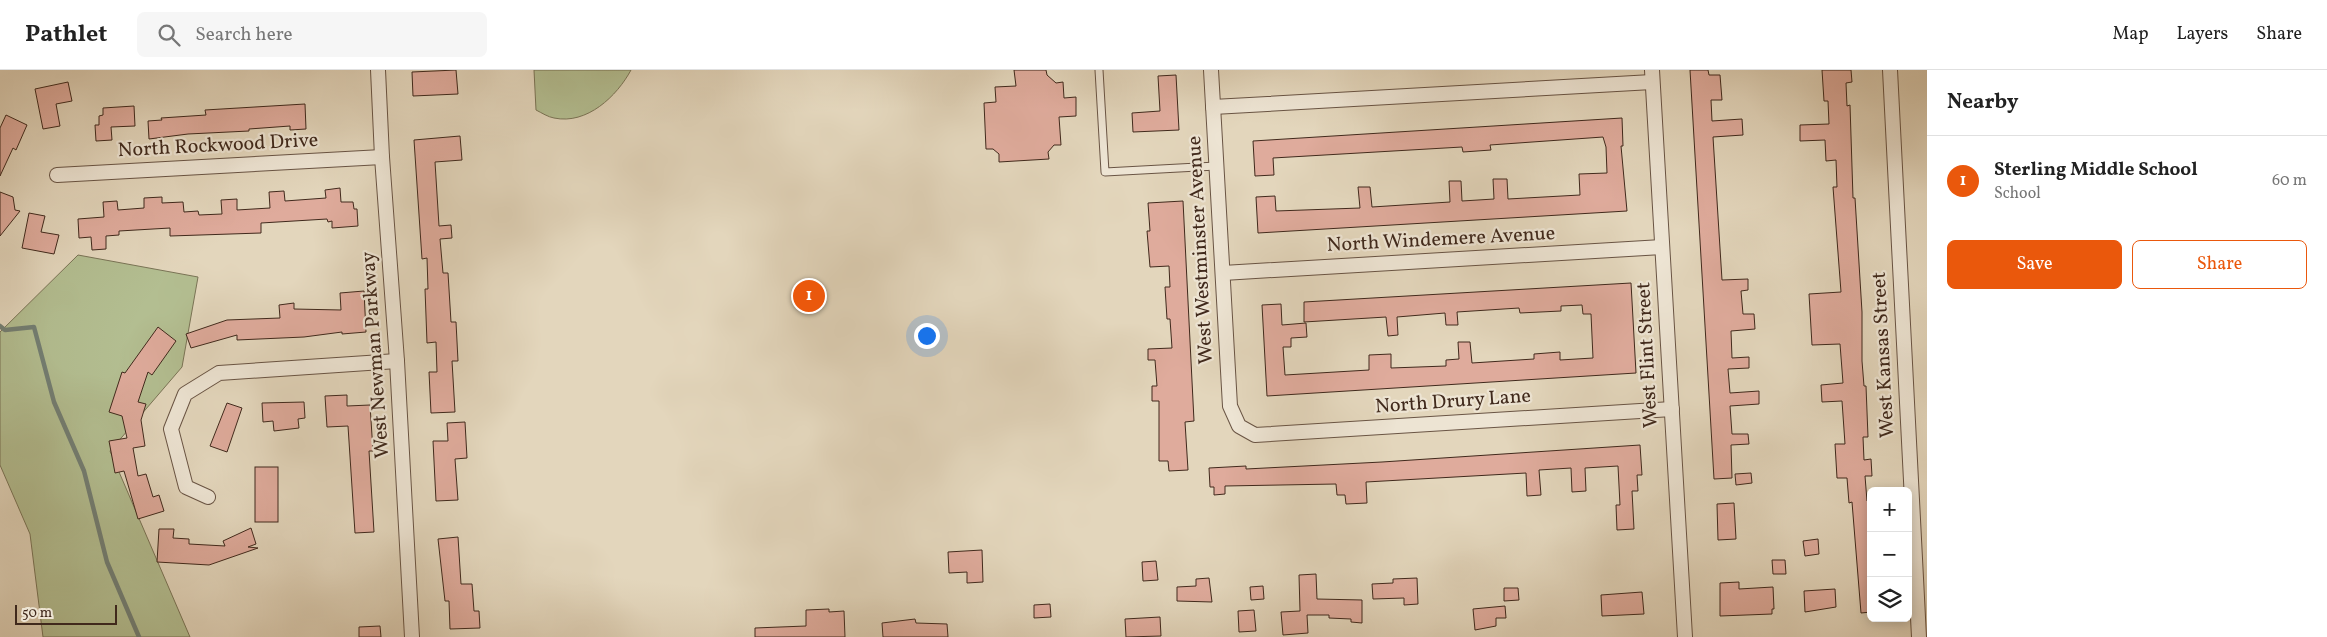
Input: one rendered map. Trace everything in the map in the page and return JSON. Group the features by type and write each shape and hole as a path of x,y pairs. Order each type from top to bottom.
{"street":[{"name":"West Newman Parkway","path":"378,70 382,156 398,361 412,637"},
{"name":"West Westminster Avenue","path":"1211,70 1230,406 1239,426"},
{"name":"West Kansas Street","path":"1890,70 1919,637"},
{"path":"1213,107 1652,76"},
{"name":"West Flint Street","path":"1652,76 1685,637"},
{"name":"North Rockwood Drive","path":"57,175 382,156"},
{"name":"North Windemere Avenue","path":"1223,272 1662,247"},
{"path":"208,497 186,487 171,429 185,394 219,373 398,361"},
{"name":"North Drury Lane","path":"1239,426 1255,435 1672,409"}],"lane":[{"path":"1099,70 1105,172 1216,166"}],"green space":[{"path":"534,70 631,70 618,89 600,106 589,113 566,119 545,115 536,110"},
{"path":"78,255 198,277 182,367 110,451 190,637 43,637 30,534 0,465 0,332"}],"building":[{"path":"456,70 458,94 413,96 412,72"},
{"path":"1014,70 1046,70 1047,75 1056,83 1063,82 1064,98 1076,97 1076,116 1059,117 1061,145 1054,145 1048,152 1049,159 999,162 999,154 993,149 986,149 984,103 996,102 995,87 1016,86"},
{"path":"1690,70 1708,70 1709,75 1720,75 1722,100 1711,100 1712,121 1742,119 1743,135 1713,137 1722,280 1748,279 1748,290 1741,291 1743,314 1754,314 1755,329 1731,331 1732,358 1749,357 1749,368 1728,369 1730,393 1759,391 1759,404 1730,406 1732,434 1748,434 1749,444 1731,445 1732,478 1714,479"},
{"path":"1822,70 1851,70 1852,82 1846,83 1847,106 1850,105 1853,198 1855,198 1862,312 1862,361 1864,386 1866,386 1868,437 1863,437 1864,460 1871,459 1872,476 1865,476 1867,501 1867,612 1861,613 1852,502 1849,503 1847,478 1837,478 1835,444 1845,444 1842,401 1822,402 1821,385 1843,383 1840,344 1812,345 1809,294 1841,292 1833,187 1837,187 1836,160 1826,161 1825,140 1800,141 1800,125 1829,124 1828,101 1824,101"},
{"path":"1176,75 1179,130 1133,132 1132,113 1160,111 1158,76"},
{"path":"68,82 72,101 56,104 60,126 43,129 35,89"},
{"path":"305,104 306,129 290,130 290,126 149,139 148,121 162,120 161,118 206,115 205,110"},
{"path":"134,106 135,126 111,127 112,140 96,141 95,125 99,125 99,116 103,115 103,108"},
{"path":"6,115 27,125 16,150 13,148 0,176 0,128"},
{"path":"1622,118 1623,146 1621,146 1627,211 1258,233 1256,197 1275,196 1276,211 1360,208 1358,187 1370,187 1372,207 1450,202 1449,181 1461,181 1462,201 1494,199 1493,179 1507,179 1508,199 1580,195 1579,174 1607,173 1606,147 1603,137 1490,145 1491,150 1463,152 1462,147 1273,158 1274,175 1255,176 1253,141"},
{"path":"460,136 462,160 435,162 439,226 451,225 452,238 440,239 443,273 448,273 451,322 456,322 458,361 452,361 455,412 431,413 429,372 437,372 436,342 427,343 425,289 428,289 427,258 422,259 414,140"},
{"path":"340,188 341,202 353,202 354,209 357,209 358,226 332,228 332,221 328,222 327,219 261,223 261,233 170,236 170,228 119,231 119,235 106,236 106,249 92,250 91,237 79,238 78,219 104,217 103,202 117,201 118,210 144,208 144,198 162,197 162,203 183,202 184,212 198,211 199,215 222,214 221,200 237,199 237,210 270,208 269,192 284,191 285,201 326,198 325,190"},
{"path":"0,192 13,197 15,210 20,211 0,236"},
{"path":"1183,201 1194,421 1185,422 1188,470 1169,471 1168,461 1159,461 1159,401 1152,401 1152,386 1157,386 1155,360 1148,360 1148,349 1172,348 1170,319 1167,319 1165,287 1170,287 1169,266 1150,267 1147,231 1150,231 1148,203"},
{"path":"29,213 45,216 41,232 59,235 54,254 22,248"},
{"path":"1631,283 1636,373 1267,396 1262,305 1281,304 1282,325 1306,323 1307,337 1291,338 1291,347 1283,347 1285,375 1369,370 1369,355 1391,354 1391,368 1446,366 1446,360 1459,359 1458,342 1470,342 1472,363 1534,359 1534,354 1560,352 1560,360 1593,358 1591,314 1583,314 1582,305 1561,306 1561,311 1520,313 1519,308 1457,312 1458,325 1446,325 1445,313 1397,317 1398,335 1388,336 1386,317 1304,322 1304,302"},
{"path":"364,291 366,332 237,340 237,335 191,348 186,334 227,320 280,318 279,305 294,303 294,309 341,310 340,293"},
{"path":"158,327 176,341 152,375 148,372 138,402 146,404 141,420 145,446 133,448 138,476 146,474 153,497 159,495 164,511 138,519 124,471 115,473 109,441 127,438 122,416 109,412 122,372 125,373"},
{"path":"347,395 347,406 370,405 373,451 369,451 374,532 355,533 348,426 327,427 325,396"},
{"path":"304,402 305,418 298,419 299,428 274,431 273,421 263,422 262,403"},
{"path":"227,403 242,408 227,452 210,446"},
{"path":"465,422 467,458 455,459 458,500 436,501 433,441 448,441 447,423"},
{"path":"1640,445 1642,475 1637,475 1638,491 1632,491 1634,529 1617,530 1616,505 1620,505 1618,466 1585,468 1586,491 1572,492 1571,468 1539,470 1541,495 1527,496 1526,473 1366,482 1367,503 1346,504 1345,495 1337,495 1336,484 1225,486 1225,494 1214,495 1214,487 1210,487 1209,468 1246,466 1246,469 1382,462"},
{"path":"255,467 278,467 278,522 255,522"},
{"path":"1751,473 1752,483 1736,485 1735,474"},
{"path":"1734,503 1736,539 1718,540 1717,504"},
{"path":"251,528 256,544 248,547 258,548 209,565 157,562 159,529 174,529 173,538 189,539 189,544 225,546 223,541"},
{"path":"458,537 461,584 472,584 474,611 479,611 480,628 450,629 449,601 445,601 438,539"},
{"path":"1818,539 1819,554 1805,556 1803,541"},
{"path":"982,550 983,582 967,583 967,572 949,573 948,552"},
{"path":"1772,560 1785,560 1786,574 1773,574"},
{"path":"1156,561 1158,580 1143,581 1142,562"},
{"path":"1316,574 1317,599 1362,600 1362,623 1351,622 1351,619 1329,618 1329,615 1307,615 1308,633 1283,635 1281,612 1300,611 1299,575"},
{"path":"1209,578 1212,602 1177,601 1177,587 1196,586 1196,579"},
{"path":"1417,578 1418,604 1404,605 1404,598 1373,599 1372,584 1393,583 1393,579"},
{"path":"1739,582 1739,589 1773,587 1774,609 1772,609 1772,614 1720,616 1720,583"},
{"path":"1263,586 1264,599 1251,600 1250,587"},
{"path":"1504,588 1518,588 1519,600 1504,601"},
{"path":"1835,589 1836,607 1805,612 1804,591"},
{"path":"1642,592 1644,614 1602,616 1601,595"},
{"path":"1050,604 1051,617 1034,618 1034,605"},
{"path":"1505,606 1506,618 1496,618 1496,626 1475,630 1473,609"},
{"path":"829,609 829,612 844,611 845,637 755,637 755,628 806,626 806,610"},
{"path":"1254,610 1256,631 1239,632 1238,611"},
{"path":"1160,617 1161,636 1126,637 1125,619"},
{"path":"915,619 916,623 947,624 948,637 883,637 882,623"},
{"path":"380,626 381,637 359,637 359,627"}],"waterway":[{"path":"0,326 5,330 34,327 54,402 84,471 107,562 139,637"}],"place":[{"name":"Sterling Middle School","path":"809,296"}]}
